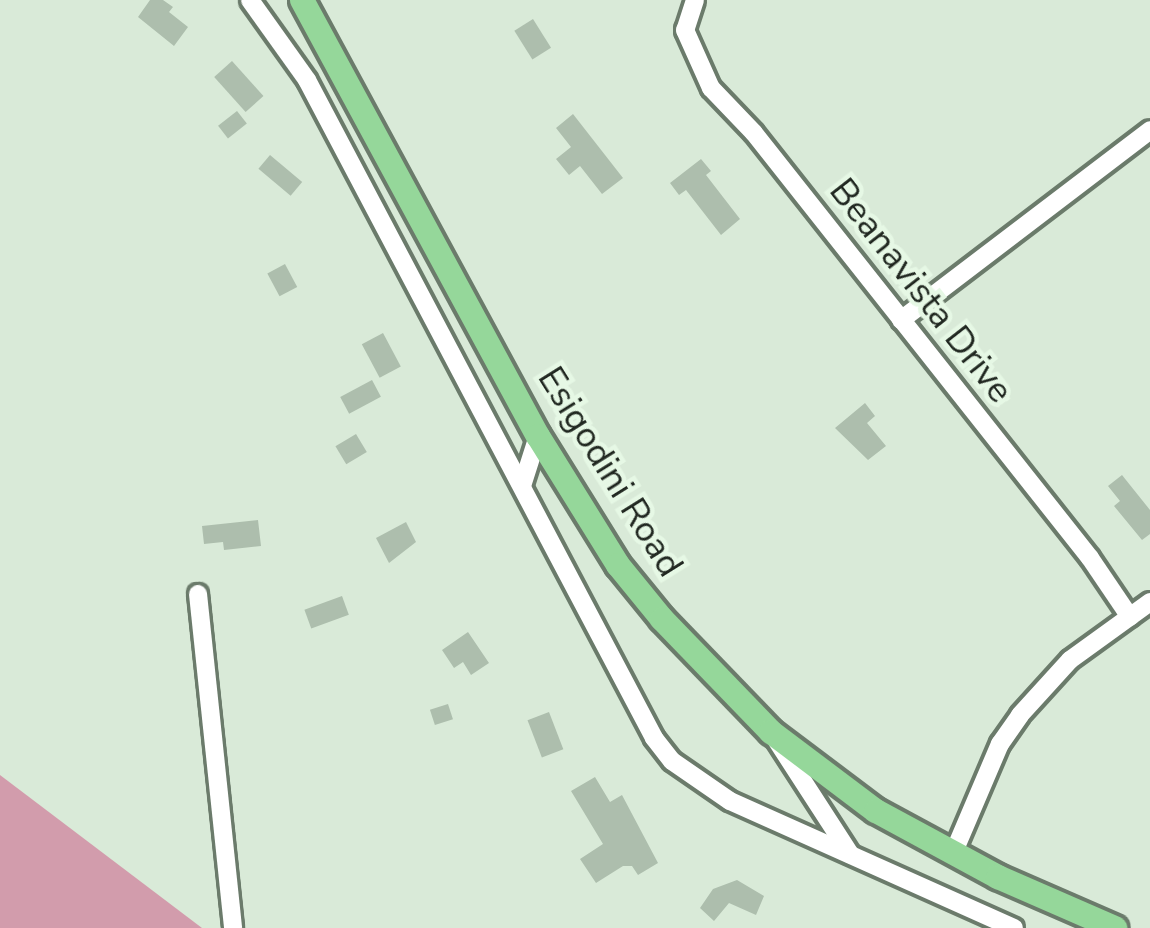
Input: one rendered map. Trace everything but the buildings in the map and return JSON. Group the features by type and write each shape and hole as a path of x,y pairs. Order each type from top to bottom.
{"main road":[{"name":"Esigodini Road","path":"302,0 538,436 618,565 714,677 771,732 876,811 998,878 1115,928"}],"street":[{"path":"250,0 307,80 654,738 672,761 730,802 1015,928"},
{"name":"Beanavista Drive","path":"695,0 685,30 711,88 1090,557 1130,617"},
{"path":"901,320 1150,130"},
{"path":"522,486 538,436"},
{"path":"198,595 233,928"},
{"path":"953,854 1000,744 1020,715 1070,660 1150,602"},
{"path":"771,732 851,856"},
{"path":"981,912 998,878"}],"shaded area":[{"path":"0,775 202,928 0,928"}]}
